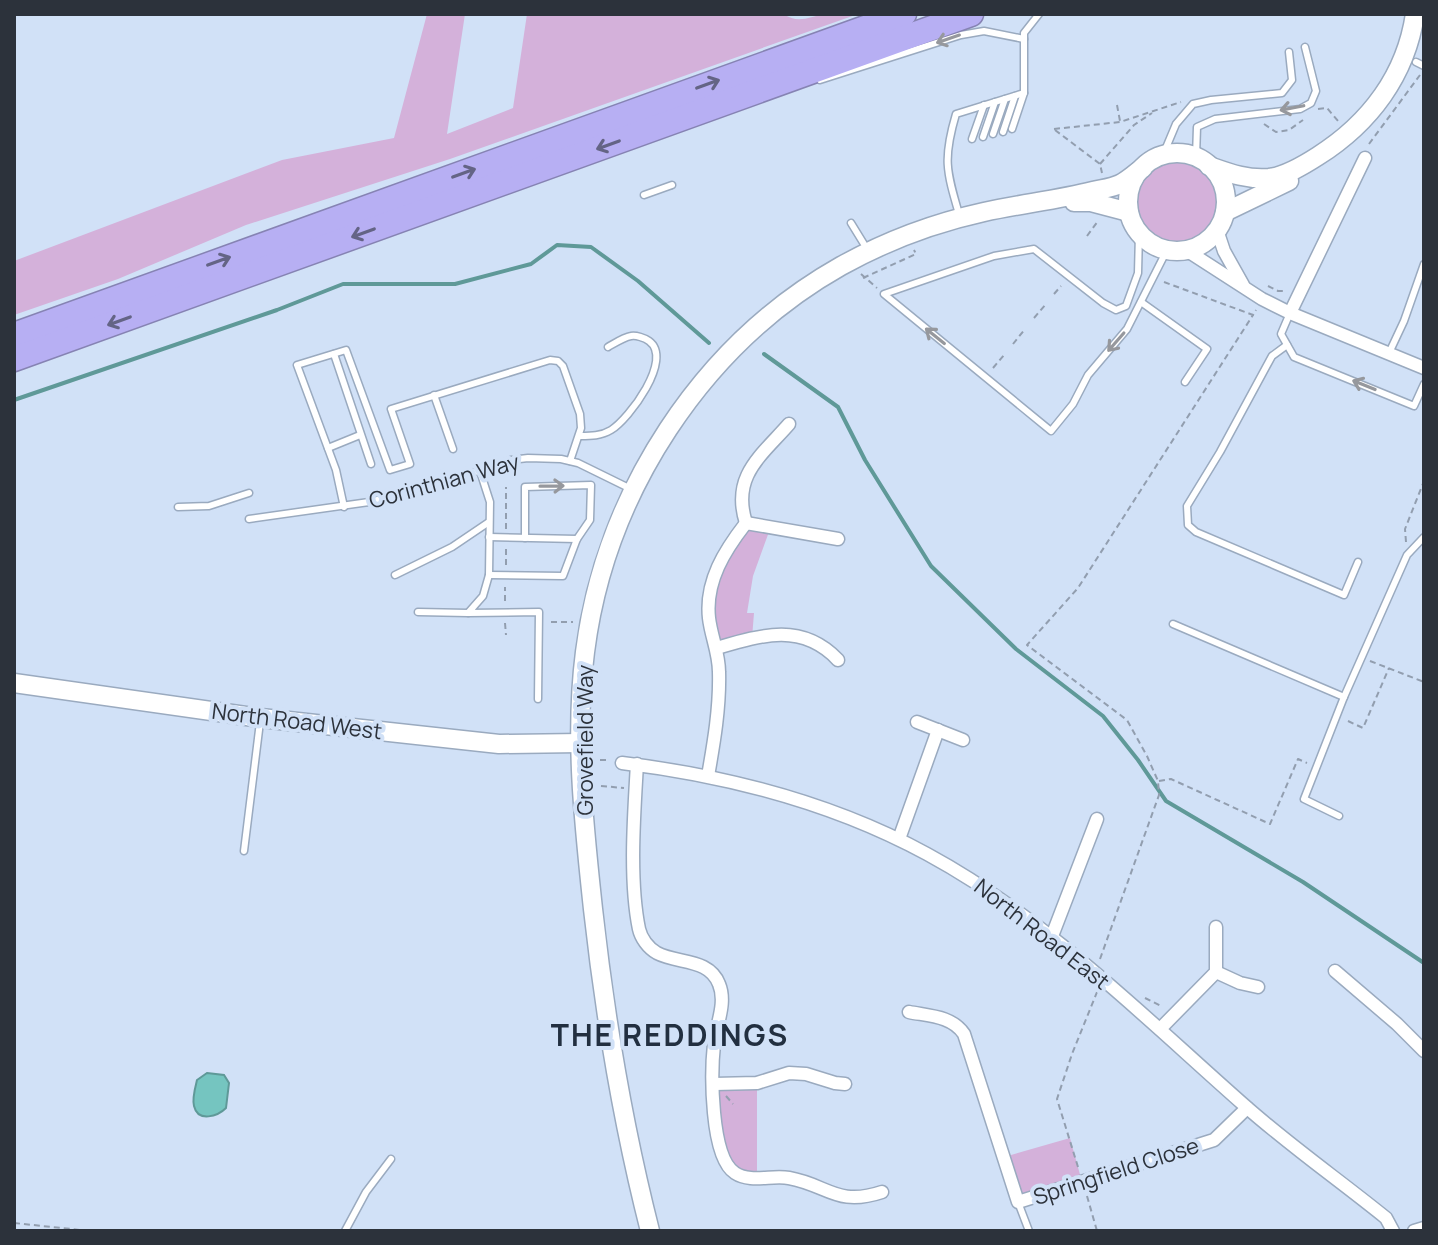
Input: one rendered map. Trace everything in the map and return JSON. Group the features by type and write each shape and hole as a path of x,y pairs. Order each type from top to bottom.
{"highway":[{"path":"14,335 904,14"},
{"path":"14,359 971,14"}],"street":[{"path":"1415,14 1412,33 1399,69 1373,110 1350,134 1301,166 1271,178 1246,178 1180,154 1163,155 1143,168 1133,180 1129,212 1139,233 1152,244 1177,250 1290,313 1424,368"},
{"path":"1177,250 1198,246 1221,221 1336,157 1363,135 1420,64 1424,35"},
{"path":"1290,313 1365,158"},
{"path":"1203,162 1223,187 1221,221 1224,251 1243,286"},
{"name":"Grovefield Way","path":"650,1231 606,1010 591,885 581,743 582,687 592,612 611,544 633,490 691,396 735,347 803,291 869,252 926,228 960,217 1047,202 1120,184 1143,168"},
{"name":"Grovefield Way","path":"1047,202 1091,202 1129,212"},
{"path":"708,776 718,695 717,648 709,619 712,585 721,558 746,523 742,491 749,469 789,424"},
{"path":"746,523 838,539"},
{"path":"717,648 772,634 788,634 828,650 838,660"},
{"name":"North Road West","path":"14,683 261,718 499,744 581,743"},
{"path":"917,722 963,740"},
{"path":"899,839 938,730"},
{"name":"North Road East","path":"622,763 708,776 786,795 899,839 977,883 1052,936 1247,1108 1386,1218 1393,1231"},
{"path":"637,764 633,853 639,930 646,943 656,952 707,968 718,980 722,999 714,1045 714,1084 718,1137 728,1167 744,1176 789,1178 841,1197 863,1197 882,1192"},
{"path":"1052,936 1097,819"},
{"path":"1160,1029 1216,972 1216,927"},
{"path":"1335,971 1424,1051"},
{"path":"1216,972 1258,987"},
{"name":"Springfield Close","path":"909,1012 951,1021 964,1034 1018,1202 1214,1140 1247,1108"},
{"path":"714,1084 757,1083 789,1073 845,1084"},
{"path":"1414,1231 1424,1228"}],"lane":[{"path":"1012,129 1024,93 1024,33 1039,14"},
{"path":"815,82 961,35 984,31 1024,39"},
{"path":"1203,162 1197,127 1215,119 1300,109 1311,103 1316,91 1305,47"},
{"path":"1163,155 1176,124 1193,104 1282,93 1292,80 1289,52"},
{"path":"658,127 787,90"},
{"path":"960,217 949,179 946,147 956,114 1024,93"},
{"path":"1003,132 1015,96"},
{"path":"993,134 1005,99"},
{"path":"983,137 995,102"},
{"path":"972,139 984,105"},
{"path":"644,195 672,185"},
{"path":"851,223 869,252"},
{"path":"884,294 994,256 1034,249 1116,310 1126,306 1138,273 1139,233"},
{"path":"884,294 1051,431 1073,404 1088,375 1127,329 1153,278 1177,250"},
{"path":"1389,353 1424,264"},
{"path":"1141,302 1207,349 1185,382"},
{"path":"1290,313 1281,334 1294,357 1414,406 1424,384"},
{"path":"580,436 599,435 613,429 639,398 657,367 658,352 652,342 644,338 632,336 608,347"},
{"path":"1287,345 1272,356 1187,506 1188,525 1196,532 1344,595 1358,562"},
{"path":"344,507 336,470 297,365 346,350 390,470 410,464 391,409 550,360 558,361 567,373 580,414 580,436 570,461"},
{"path":"334,354 371,464"},
{"path":"434,395 453,449"},
{"path":"328,448 360,435"},
{"name":"Corinthian Way","path":"249,519 395,497 511,460 528,458 570,461 592,468 633,490"},
{"path":"468,613 483,596 489,575 490,502 480,471"},
{"path":"489,575 563,576 577,539 590,520 591,485 525,487 525,538"},
{"path":"178,507 209,506 249,493"},
{"path":"395,575 452,547 489,522"},
{"path":"489,537 577,539"},
{"path":"1339,816 1304,799 1344,697 1407,555 1424,537"},
{"path":"418,612 539,612 538,699"},
{"path":"1173,624 1344,697"},
{"path":"244,851 261,718"},
{"path":"345,1231 366,1192 391,1159"},
{"path":"1018,1202 1029,1231"}],"path":[{"path":"1117,105 1120,122"},
{"path":"1156,110 1134,125 1100,164 1054,129 1120,122 1156,110"},
{"path":"1087,236 1104,213"},
{"path":"863,278 916,254"},
{"path":"860,273 884,294"},
{"path":"1054,294 1069,276"},
{"path":"1153,278 1253,315"},
{"path":"1097,1231 1057,1099 1159,795 1158,781 1127,720 1027,645 1078,588 1262,299"},
{"path":"1034,318 1046,304"},
{"path":"1013,344 1025,329"},
{"path":"993,368 1004,355"},
{"path":"1407,555 1405,529 1424,481"},
{"path":"505,613 506,487"},
{"path":"559,622 568,622"},
{"path":"1362,657 1424,682"},
{"path":"1337,716 1363,728 1389,668"},
{"path":"1158,781 1171,779 1270,824 1298,759 1317,768"},
{"path":"601,786 635,788"},
{"path":"14,1223 90,1231"}],"shaded area":[{"path":"828,13 858,14 450,159 246,225 118,279 14,315 14,261 282,160 394,138 427,14 465,14 447,134 513,108 527,14 784,14 799,19"},
{"path":"1176,162 1192,165 1205,174 1214,187 1217,203 1214,219 1205,232 1192,241 1176,244 1160,241 1147,232 1138,219 1135,203 1138,187 1147,174 1160,165"},
{"path":"746,523 770,529 753,576 747,613 754,613 752,638 717,648 709,600"},
{"path":"207,1073 224,1075 229,1083 226,1108 204,1116 196,1111 193,1100 197,1080"},
{"path":"757,1083 757,1177 728,1167 714,1084"},
{"path":"1070,1138 1082,1182 1018,1202 1004,1157"}],"waterway":[{"path":"14,400 277,310 343,284 455,284 531,264 557,245 591,247 638,281 709,343"},
{"path":"764,354 838,407 865,460 931,566 1016,649 1103,716 1166,801 1303,882 1424,963"}],"district":[{"name":"THE REDDINGS","path":"670,1034"}]}
